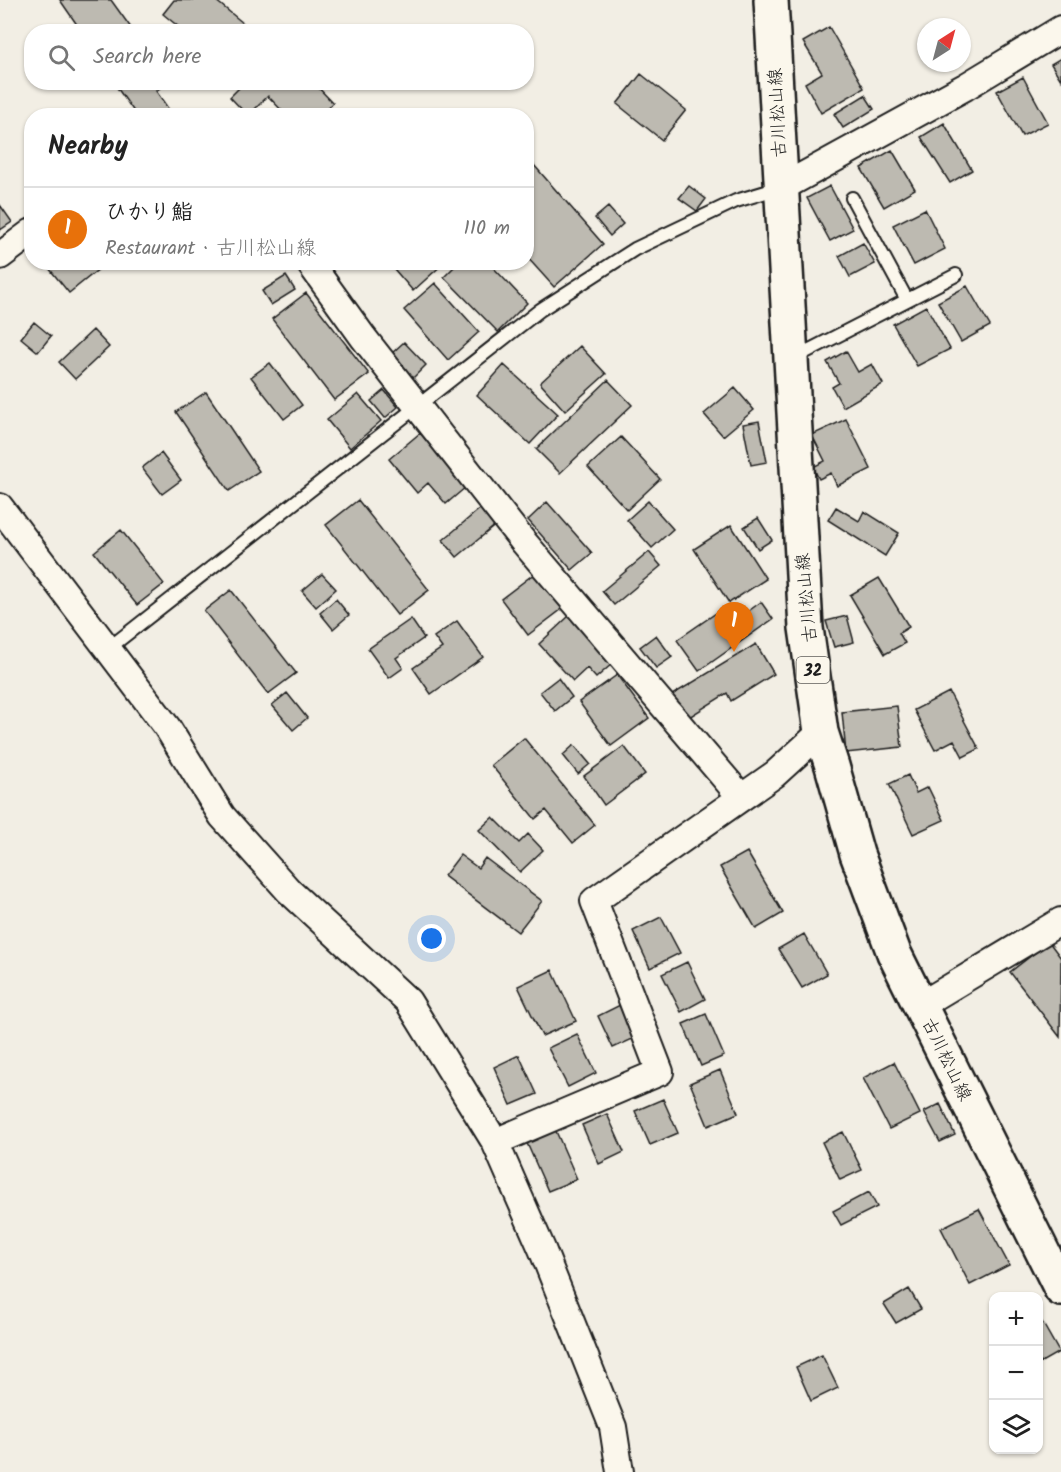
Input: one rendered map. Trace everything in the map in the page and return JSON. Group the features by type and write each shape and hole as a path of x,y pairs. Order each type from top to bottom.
{"main road":[{"name":"古川松山線","path":"771,0 806,628 821,732 856,854 894,953 1061,1289"}],"street":[{"path":"780,188 965,87 1061,29"},
{"path":"0,256 24,238"},
{"path":"315,270 363,337 522,540 741,797"},
{"path":"0,507 167,727 222,816 289,891 408,1001 495,1142 542,1249 613,1427 620,1472"},
{"path":"495,1142 660,1072 594,901 775,774 821,732"},
{"path":"921,1005 1061,921"}],"lane":[{"path":"109,648 540,310 635,249 736,201 780,188"},
{"path":"852,198 907,300"},
{"path":"791,360 956,275"}],"building":[{"path":"60,0 111,0 128,24 76,24"},
{"path":"174,0 215,0 243,23 175,24 163,14"},
{"path":"829,27 864,88 821,113 805,83 822,73 803,42"},
{"path":"1061,58 1061,80 1051,64"},
{"path":"641,74 686,110 662,140 617,104"},
{"path":"1023,77 1048,123 1022,136 997,91"},
{"path":"119,90 157,90 168,108 131,108"},
{"path":"237,90 321,90 333,103 328,108 279,108 268,96 256,108 240,108 230,97"},
{"path":"865,95 874,109 843,128 834,114"},
{"path":"944,123 972,170 950,183 921,137"},
{"path":"892,150 915,189 884,207 861,168"},
{"path":"534,165 603,244 554,287 534,265"},
{"path":"689,186 706,199 697,211 679,198"},
{"path":"830,186 853,229 830,241 807,198"},
{"path":"0,205 12,222 0,230"},
{"path":"608,207 623,224 610,236 595,218"},
{"path":"925,209 945,249 914,265 893,225"},
{"path":"863,243 875,264 850,277 839,256"},
{"path":"50,270 98,270 69,293"},
{"path":"395,270 436,270 413,291"},
{"path":"451,270 496,270 527,303 498,332 444,277"},
{"path":"286,276 295,290 271,305 262,291"},
{"path":"435,283 479,332 448,360 404,310"},
{"path":"967,286 990,326 961,342 938,302"},
{"path":"306,293 369,374 334,400 272,319"},
{"path":"926,306 950,349 917,366 893,324"},
{"path":"34,322 51,336 38,352 21,338"},
{"path":"93,330 109,347 75,379 59,362"},
{"path":"404,342 426,365 413,378 391,354"},
{"path":"580,346 606,374 565,411 540,383"},
{"path":"846,351 858,372 872,364 883,384 843,407 832,387 839,383 827,362"},
{"path":"270,363 302,405 284,419 251,377"},
{"path":"504,365 558,414 530,444 477,395"},
{"path":"608,380 632,405 560,473 536,449"},
{"path":"735,388 754,410 723,436 704,414"},
{"path":"384,390 398,407 385,418 371,401"},
{"path":"206,392 259,471 229,491 176,412"},
{"path":"358,394 381,421 350,448 327,420"},
{"path":"846,419 871,469 837,486 831,473 819,479 813,467 825,461 812,435"},
{"path":"759,421 767,462 751,465 743,424"},
{"path":"420,433 466,487 446,504 428,483 417,493 389,459"},
{"path":"621,437 660,479 627,510 588,467"},
{"path":"161,453 181,480 162,494 142,468"},
{"path":"358,500 429,590 397,615 326,525"},
{"path":"648,501 673,529 652,548 627,520"},
{"path":"547,502 592,553 572,570 528,520"},
{"path":"482,507 497,524 457,557 443,540"},
{"path":"836,507 859,521 864,511 899,533 885,556 828,520"},
{"path":"758,518 772,540 758,549 744,527"},
{"path":"731,525 766,579 729,603 694,549"},
{"path":"121,530 164,584 137,605 94,552"},
{"path":"649,552 661,566 614,605 602,591"},
{"path":"539,570 566,606 528,635 501,599"},
{"path":"322,574 336,589 316,607 302,591"},
{"path":"879,578 909,627 899,633 905,643 885,654 850,595"},
{"path":"231,590 296,673 268,694 204,611"},
{"path":"336,599 349,615 333,629 320,613"},
{"path":"761,602 773,619 699,671 677,640 722,609 732,623"},
{"path":"569,616 613,663 596,678 587,668 573,681 539,644"},
{"path":"847,616 854,642 834,647 826,621"},
{"path":"411,619 424,638 396,658 403,668 389,678 368,649"},
{"path":"457,621 483,657 431,694 413,668 442,648 434,637"},
{"path":"656,635 672,657 656,668 640,647"},
{"path":"756,644 774,674 731,701 727,693 686,719 672,695"},
{"path":"617,675 649,718 611,746 579,702"},
{"path":"558,678 572,697 555,711 540,692"},
{"path":"949,692 979,749 963,757 954,740 935,750 914,710"},
{"path":"287,693 307,718 293,730 272,705"},
{"path":"897,706 902,747 846,753 842,712"},
{"path":"524,738 595,825 573,843 546,810 535,819 491,765"},
{"path":"574,745 590,764 578,774 563,755"},
{"path":"624,746 645,774 604,805 584,776"},
{"path":"908,775 916,793 928,787 944,820 913,834 889,784"},
{"path":"493,817 519,843 528,834 543,850 520,872 479,830"},
{"path":"747,852 783,913 756,929 720,867"},
{"path":"460,855 478,868 485,858 542,901 518,932 444,876"},
{"path":"661,917 680,953 650,968 633,931"},
{"path":"804,934 827,974 802,988 778,949"},
{"path":"1049,942 1061,958 1060,1037 1010,972"},
{"path":"687,962 705,999 681,1012 662,974"},
{"path":"552,970 576,1021 542,1036 518,986"},
{"path":"622,1004 637,1037 613,1048 598,1016"},
{"path":"706,1014 724,1056 701,1066 683,1024"},
{"path":"577,1034 596,1073 568,1087 548,1048"},
{"path":"519,1055 537,1094 511,1105 494,1067"},
{"path":"894,1062 920,1114 889,1129 863,1078"},
{"path":"720,1070 738,1113 708,1126 690,1083"},
{"path":"663,1099 678,1133 650,1145 635,1111"},
{"path":"940,1104 955,1135 940,1142 924,1112"},
{"path":"607,1114 624,1152 599,1164 582,1125"},
{"path":"555,1129 577,1179 548,1191 526,1141"},
{"path":"843,1132 862,1170 840,1180 822,1142"},
{"path":"869,1192 877,1207 841,1225 833,1211"},
{"path":"979,1209 1009,1265 970,1285 941,1228"},
{"path":"909,1289 921,1309 896,1323 884,1304"},
{"path":"1043,1324 1059,1352 1043,1361"},
{"path":"822,1355 838,1388 811,1401 796,1367"}],"place":[{"name":"ひかり鮨","path":"734,652"}]}
